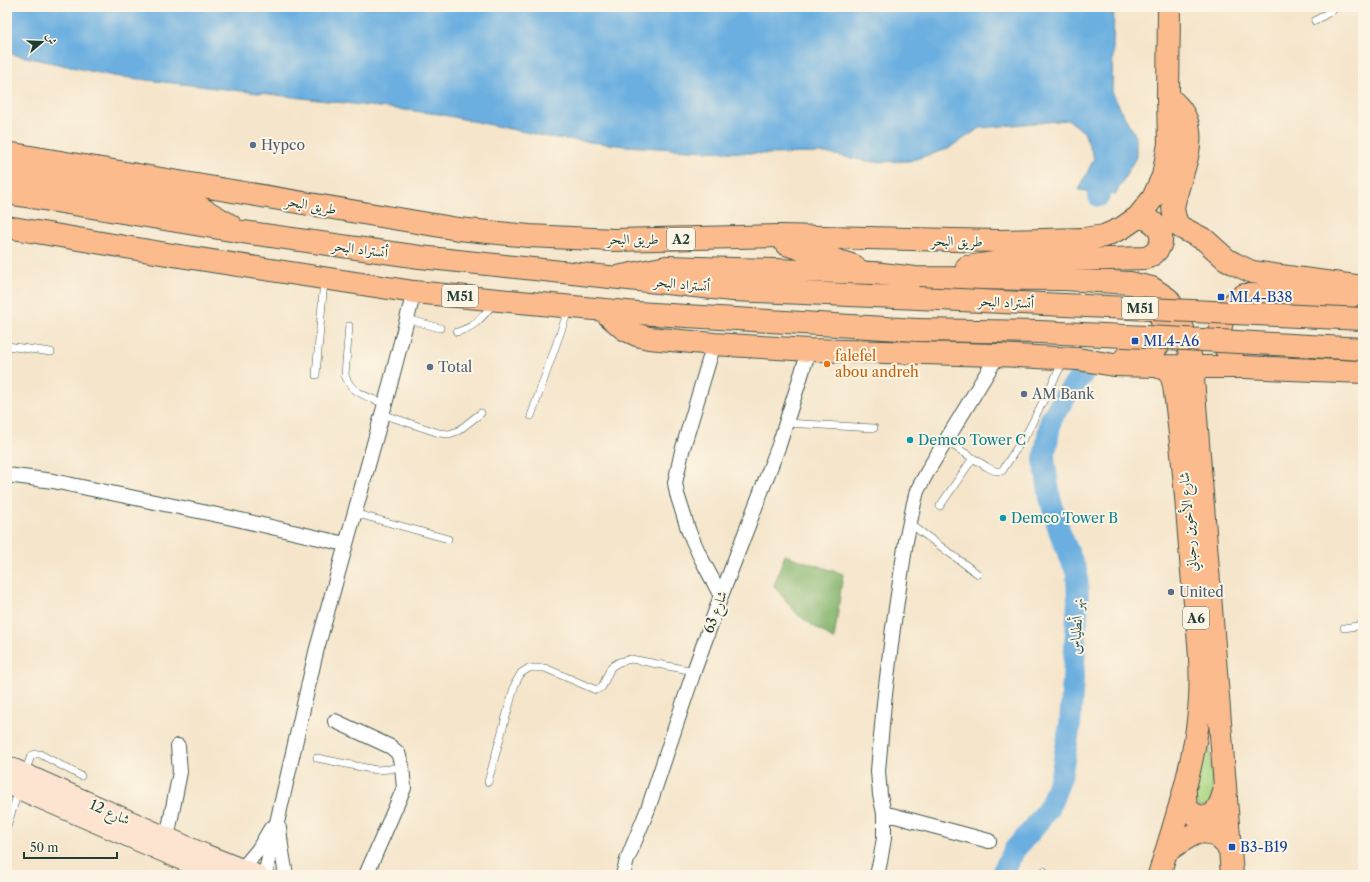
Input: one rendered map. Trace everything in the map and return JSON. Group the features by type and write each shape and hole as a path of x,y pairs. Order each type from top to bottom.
{"highway":[{"name":"طريق البحر","path":"7,153 458,229 529,236 615,240 780,236 998,242 1084,239 1104,236 1122,228 1138,217 1153,198 1163,176 1170,144 1168,97 1169,7"},
{"path":"1168,97 1182,110 1186,118 1190,134 1189,149 1174,208 1174,214 1180,227 1205,240 1235,264 1252,272 1363,287"},
{"path":"7,170 120,190 200,208 243,232"},
{"name":"أتستراد البحر","path":"7,193 243,232 420,257 732,290 917,288 1363,319"},
{"path":"917,288 974,265 1001,262 1146,258 1153,254 1158,248 1161,241 1160,233 1157,226 1152,221 1146,218 1138,217"},
{"name":"أتستراد البحر","path":"7,227 173,255 414,292 602,310 916,330 1040,332 1363,349"},
{"path":"602,310 624,329 636,335 649,338 809,350 1072,358 1127,358 1142,356 1153,351 1161,342 1163,328 1160,316 1154,305 1147,298 1136,292 1122,288 1064,279 917,288 783,242 780,236"},
{"path":"617,277 667,267 874,273"},
{"name":"شارع الأخوين رحباني","path":"1064,279 1130,283 1152,288 1168,299 1175,310 1188,344 1192,366 1232,875"},
{"path":"1244,367 1228,352 1222,342 1221,330 1222,319 1227,309 1244,295 1363,297"},
{"path":"1072,358 1114,365 1244,367 1363,372"},
{"name":"شارع الأخوين رحباني","path":"1156,366 1168,371 1171,375 1174,386 1186,499 1198,639 1200,693 1199,711 1192,758 1185,792 1159,875"},
{"path":"1185,792 1186,804 1191,812 1195,815 1206,817 1214,813 1216,810 1225,788"},
{"path":"1166,852 1185,838 1206,832 1213,833 1217,836 1231,851"}],"street":[{"path":"265,875 316,652 414,292"},
{"path":"714,344 682,451 675,484 690,532 700,556 721,596"},
{"name":"شارع 63","path":"623,875 648,809 694,671 721,596 786,423 809,350"},
{"path":"877,875 884,838 884,813 880,795 878,771 883,710 893,628 909,524 917,491 998,355"},
{"path":"7,475 53,481 232,518 345,544"},
{"path":"335,721 391,747 398,753 402,766 404,788 366,875"},
{"path":"164,844 180,772 178,746"},
{"name":"شارع 12","path":"17,779 164,844 206,868 250,872"},
{"path":"884,813 989,841"},
{"path":"250,872 258,850 278,816"},
{"path":"278,816 286,875"}],"lane":[{"path":"1315,21 1335,7"},
{"path":"316,375 324,278"},
{"path":"458,332 477,324 497,300"},
{"path":"531,416 570,307"},
{"path":"407,319 440,328"},
{"path":"349,326 345,375 347,381 354,390 383,409 439,432 448,434 458,431 481,413"},
{"path":"7,346 51,352"},
{"path":"946,441 973,458 1000,472 1005,468 1072,358"},
{"path":"786,423 874,428"},
{"path":"940,506 973,458"},
{"path":"354,513 448,539"},
{"path":"909,524 978,574"},
{"path":"1344,628 1363,625"},
{"path":"488,782 515,684 521,673 529,668 544,668 596,690 602,687 611,667 619,662 631,660 694,671"},
{"path":"7,826 17,779 31,756 40,754 81,776"},
{"path":"317,758 376,770 402,766"}],"green space":[{"path":"785,555 843,574 834,640 798,615 774,586"},
{"path":"1208,717 1213,797 1209,806 1199,807 1192,793"}],"water":[{"path":"7,7 1114,7 1112,92 1136,136 1136,157 1115,195 1079,190 1094,158 1084,132 1069,120 980,128 948,149 909,161 873,162 824,153 767,154 625,146 548,137 439,114 113,76 7,53"}],"waterway":[{"name":"نهر أنطلياس","path":"1098,192 1099,196"},
{"name":"نهر أنطلياس","path":"1001,875 1015,849 1033,829 1050,806 1061,776 1070,725 1078,601 1077,573 1060,533 1050,498 1044,459 1051,419 1065,397 1082,375"}],"place":[{"name":"Hypco","path":"253,145"},
{"name":"ML4-B38","path":"1221,297"},
{"name":"ML4-A6","path":"1135,341"},
{"name":"falefel abou andreh","path":"827,364"},
{"name":"Total","path":"430,367"},
{"name":"AM Bank","path":"1024,394"},
{"name":"Demco Tower C","path":"910,440"},
{"name":"Demco Tower B","path":"1003,518"},
{"name":"United","path":"1171,592"},
{"name":"B3-B19","path":"1232,847"}]}
